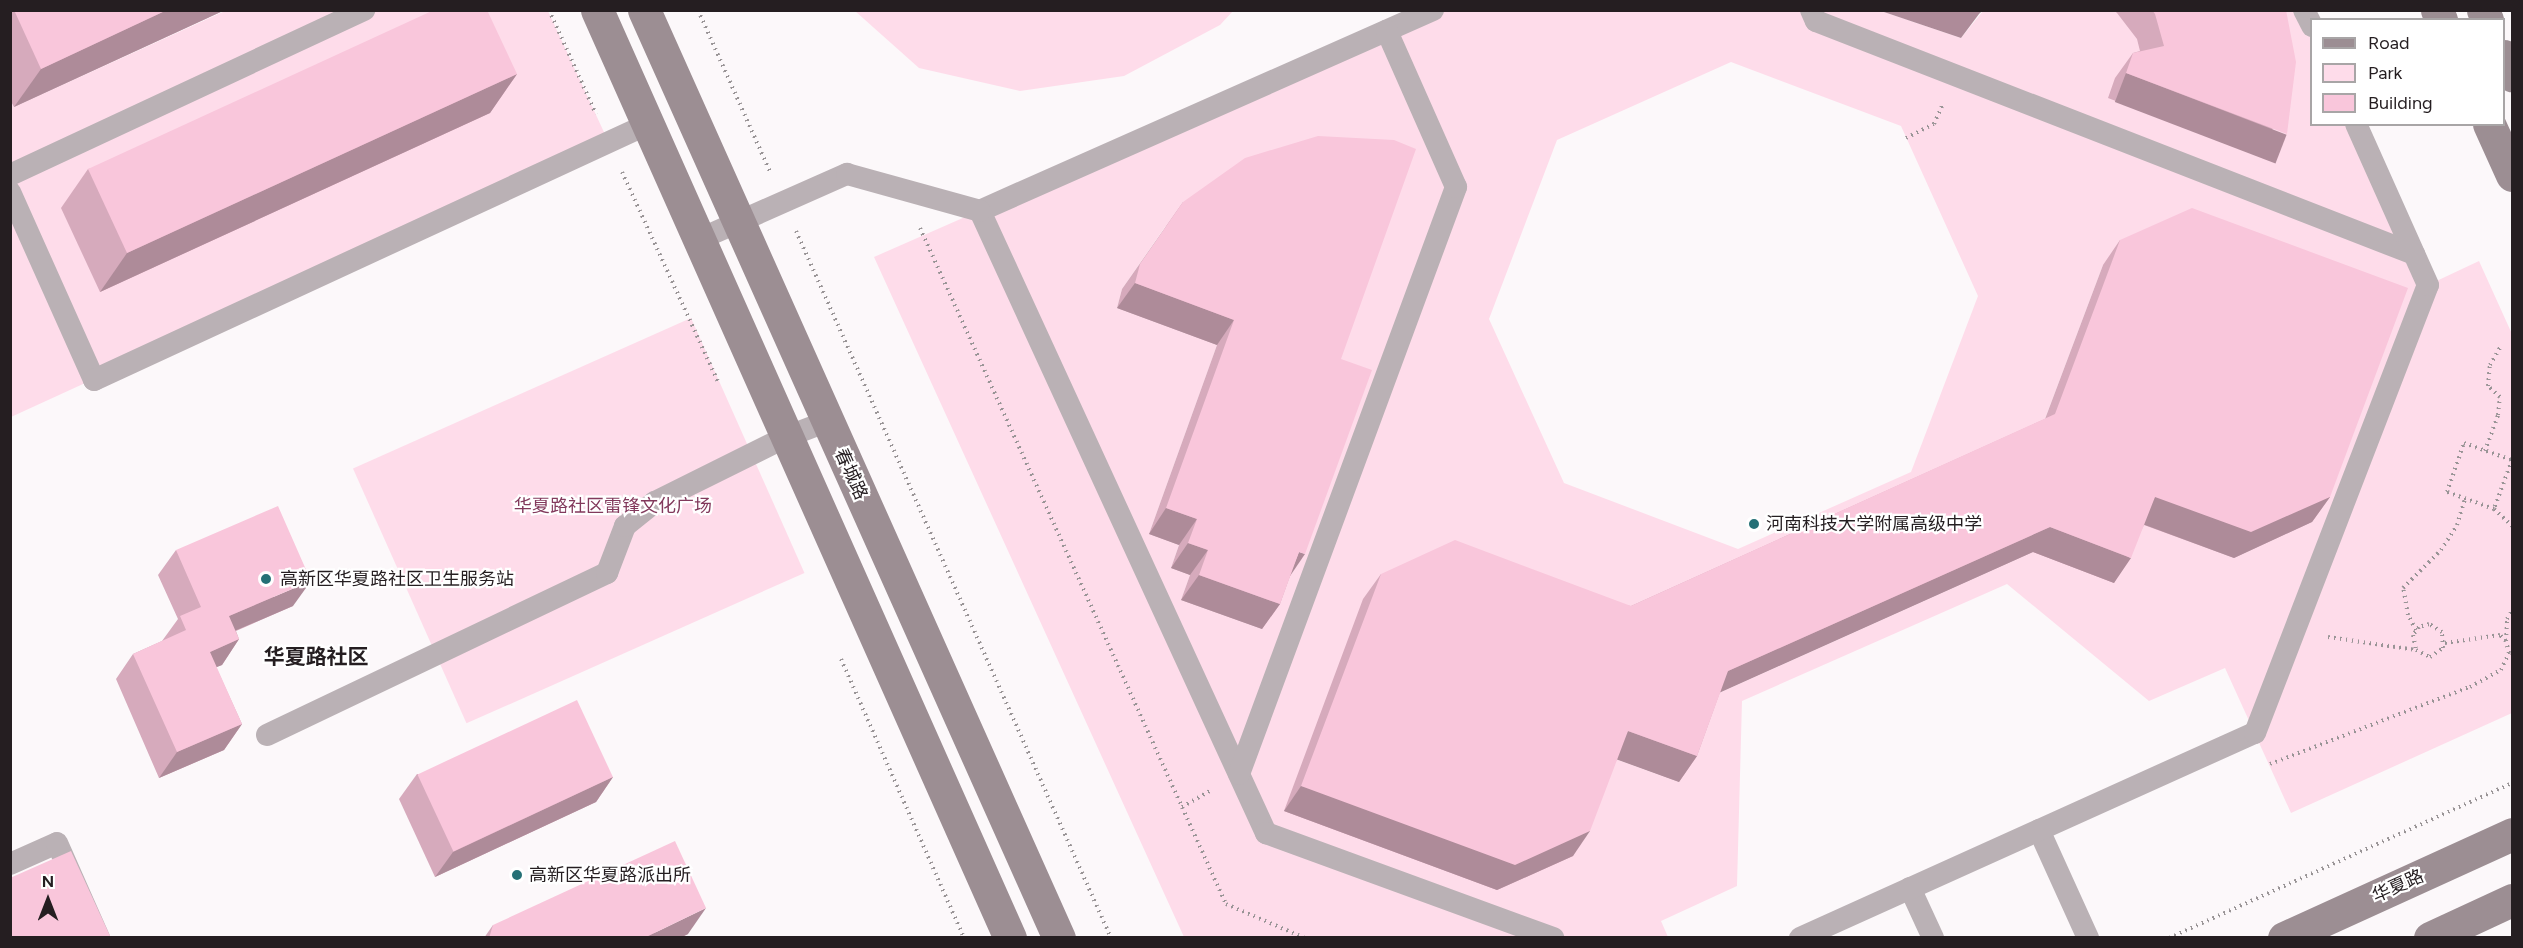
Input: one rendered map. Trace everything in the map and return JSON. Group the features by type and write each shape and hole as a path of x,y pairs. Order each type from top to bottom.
{"street":[{"path":"597,10 1010,938"},
{"name":"春城路","path":"644,10 1059,938"},
{"path":"2505,58 2512,75"},
{"path":"2490,126 2512,175"},
{"name":"华夏路","path":"2284,938 2512,834"},
{"path":"2430,938 2512,900"}],"lane":[{"path":"10,175 364,10"},
{"path":"700,239 847,174 980,211 1433,10"},
{"path":"1811,10 1816,21 2414,254"},
{"path":"1239,774 1456,187 1387,31"},
{"path":"10,192 94,381 648,124"},
{"path":"1800,938 2255,733 2428,285 2357,126"},
{"path":"980,211 1266,833 1554,938"},
{"path":"267,735 607,573 625,526 655,502 786,437 828,421"},
{"path":"2039,830 2088,938"},
{"path":"10,864 57,843 99,938"},
{"path":"1910,888 1933,938"}],"path":[{"path":"698,10 1111,938"},
{"path":"1906,138 1934,124 1956,76"},
{"path":"902,189 1226,904 1305,938"},
{"path":"2486,451 2499,406 2499,397 2488,386 2490,366 2501,346"},
{"path":"2494,508 2512,460 2464,443 2446,492 2494,508 2512,526"},
{"path":"2416,630 2408,615 2403,588 2415,573 2441,550 2457,525 2465,498"},
{"path":"2269,765 2470,687 2501,670 2508,653 2507,619 2512,611"},
{"path":"2416,650 2412,640 2416,630 2424,625 2434,626 2442,632 2445,643"},
{"path":"2294,632 2416,650 2425,656 2435,656 2445,643 2499,635 2506,641"},
{"path":"2169,938 2512,783"}],"green space":[{"name":"河南科技大学附属高级中学","path":"1878,10 1961,38 1983,11 2304,11 2310,25 2310,126 2356,126 2428,285 2479,261 2512,334 2512,713 2291,813 2225,668 2149,701 2007,584 1742,701 1737,886 1661,921 1668,937 1184,937 874,257 1433,11","holes":["1731,62 1901,126 1978,296 1911,472 1738,549 1564,483 1489,319 1557,140","1227,183 1262,629 1181,600 1190,575 1171,568 1179,545 1149,534 1217,345 1117,308 1122,289 1165,227","2103,265 2390,314 2312,522 2234,558 2137,522 2033,552 1710,697 1679,782 1610,757 2037,440"]},
{"path":"225,11 548,11 609,143 11,417 10,100 14,107"},
{"path":"855,11 1233,11 1220,25 1124,76 1020,91 919,68"},
{"name":"华夏路社区雷锋文化广场","path":"691,318 804,573 466,723 353,468"}],"building":[{"path":"14,10 167,10 41,69"},
{"path":"434,10 487,10 517,74 127,253 88,169"},
{"path":"2152,10 2286,10 2296,62 2287,134 2126,73 2133,53 2164,46"},
{"path":"1318,136 1394,140 1416,149 1341,359 1372,370 1305,554 1299,552 1280,604 1199,575 1208,550 1188,543 1197,519 1166,508 1234,320 1135,283 1140,264 1183,202 1245,158"},
{"path":"2192,208 2408,288 2330,497 2251,532 2155,497 2131,558 2050,527 1728,671 1697,756 1628,731 1590,831 1515,865 1301,786 1381,574 1455,540 1631,606 2055,414 2120,240"},
{"path":"278,506 311,581 229,616 239,639 210,652 242,724 177,752 133,654 186,630 180,616 201,607 176,550"},
{"path":"577,700 613,777 453,851 417,774"},
{"path":"675,841 706,908 644,938 489,938 493,925"},
{"path":"71,851 111,938 10,938 10,878"}],"place":[{"name":"河南科技大学附属高级中学","path":"1754,524"},
{"name":"高新区华夏路社区卫生服务站","path":"266,579"},
{"name":"高新区华夏路派出所","path":"517,875"}],"district":[{"name":"华夏路社区","path":"316,657"}]}
